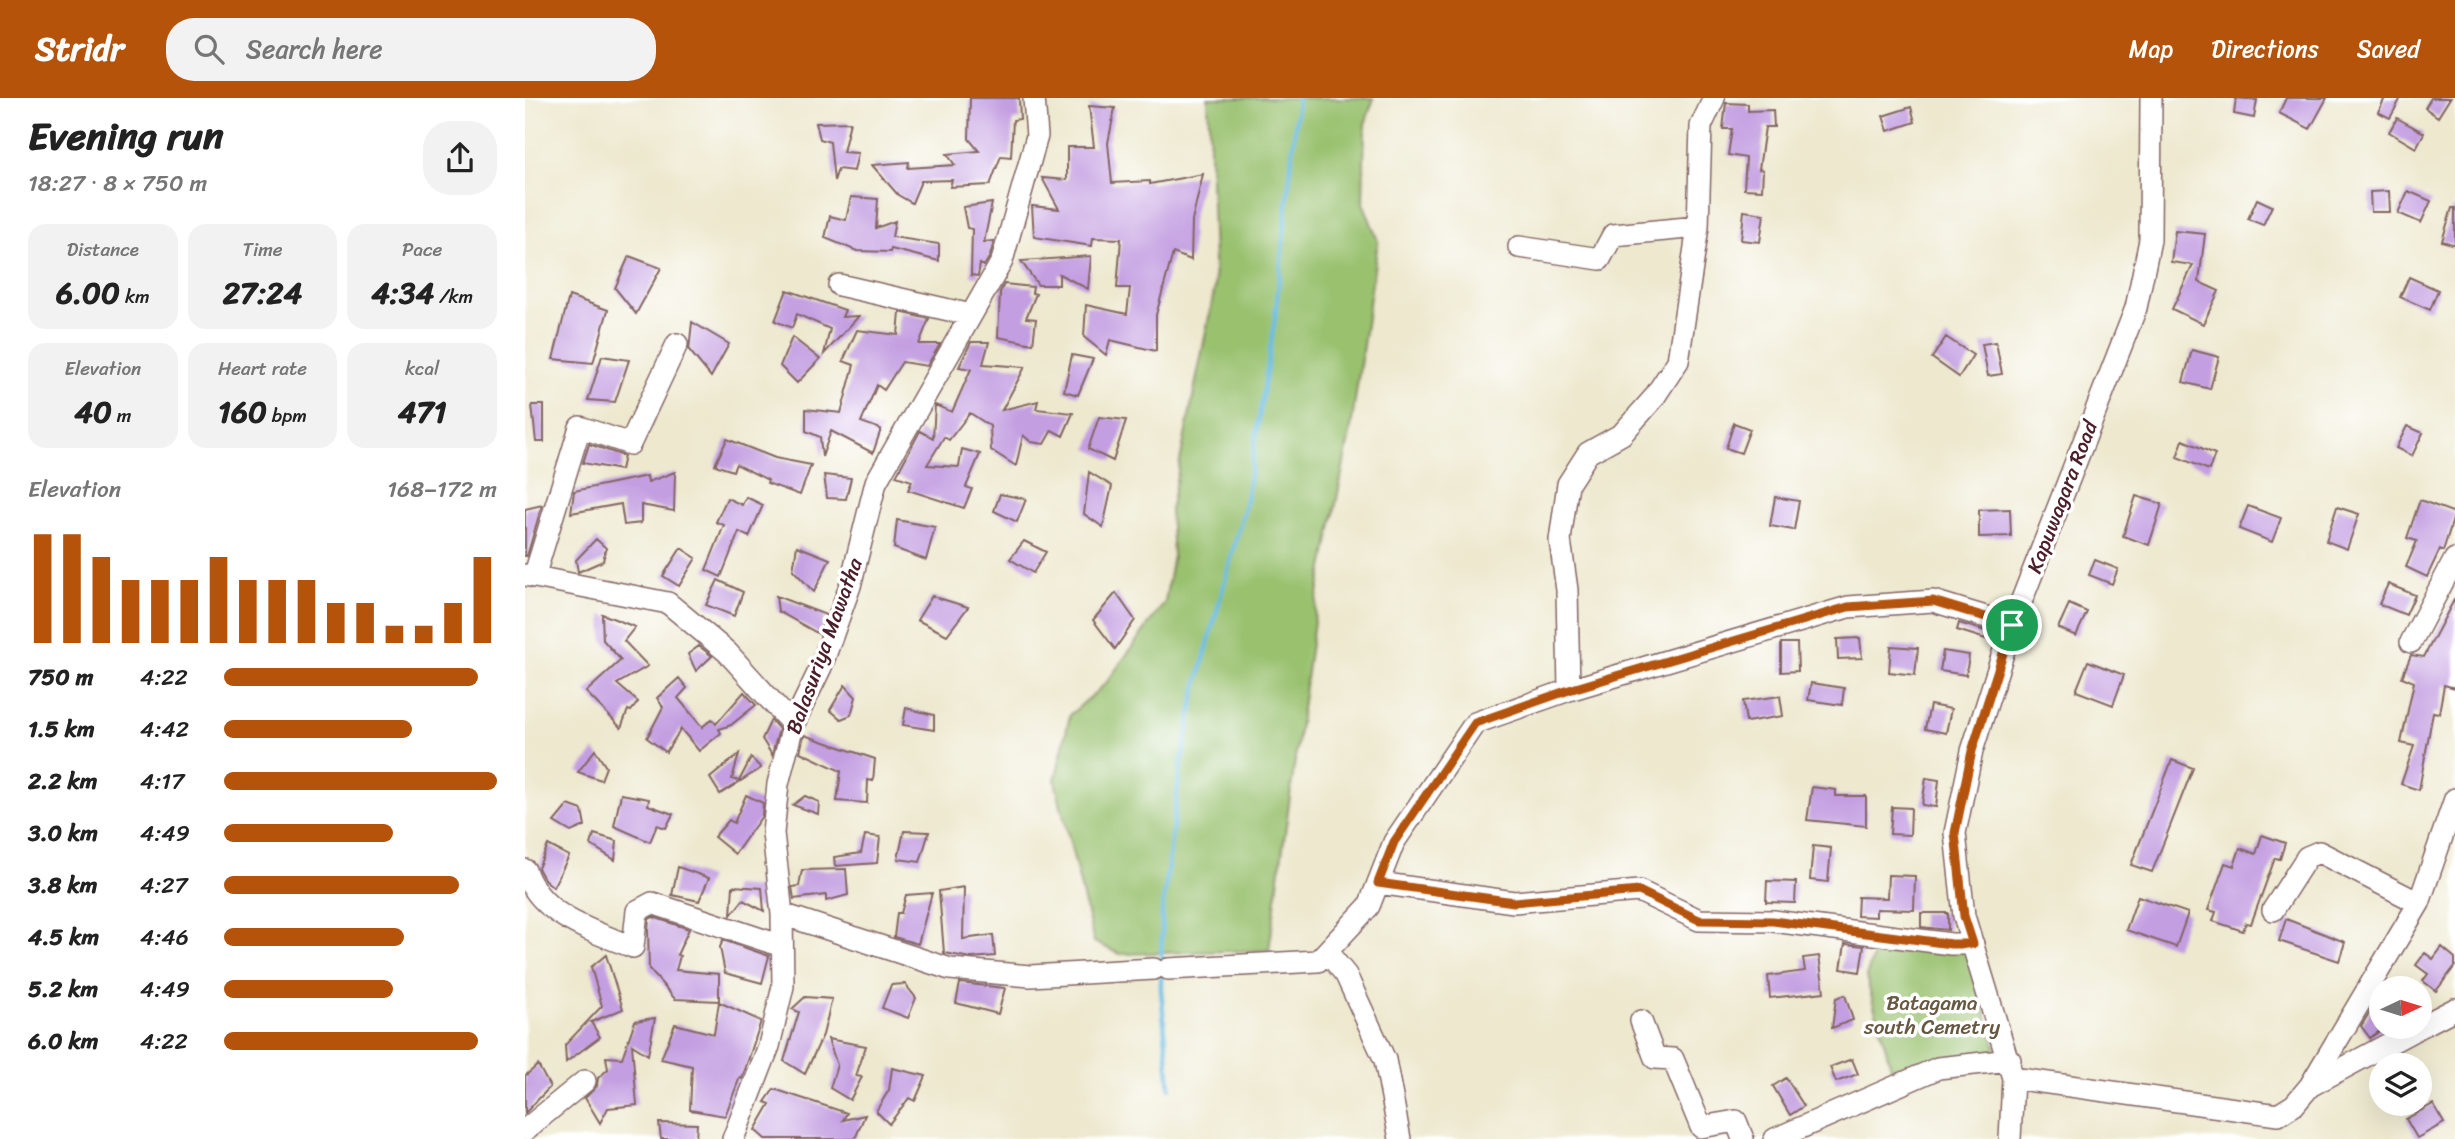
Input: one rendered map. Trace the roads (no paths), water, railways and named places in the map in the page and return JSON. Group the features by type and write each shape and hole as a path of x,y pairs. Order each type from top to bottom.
{"street":[{"name":"Balasuriya Mawatha","path":"733,1139 769,1046 783,986 782,914 773,834 778,784 793,725 821,667 850,586 876,482 1002,261 1037,136 1034,98"},
{"path":"1569,690 1567,590 1560,540 1568,484 1588,453 1622,433 1653,400 1678,360 1698,227 1701,126 1714,98"},
{"name":"Kapuwagara Road","path":"2010,1139 2012,1069 1964,916 1955,833 1972,751 2012,625 2136,308 2150,240 2151,98"},
{"path":"1519,247 1600,259 1613,235 1698,227"},
{"path":"839,285 971,315"},
{"path":"677,344 630,444 580,427 530,576 669,603 727,652 793,725"},
{"path":"2411,642 2455,559"},
{"path":"782,914 950,969 1030,976 1318,961 1369,906 1394,842 1475,723 1569,690 1848,607 1933,601 2012,625"},
{"path":"1775,1139 1938,1068 2012,1069 2278,1115 2294,1105 2310,1086 2420,903 2455,799"},
{"path":"2273,910 2307,856 2319,852 2420,903"},
{"path":"525,870 530,887 543,901 577,925 633,947 637,911 652,903 782,946"},
{"path":"1378,883 1514,902 1639,891 1699,920 1773,921 1951,944 1973,944"},
{"path":"1328,953 1346,975 1385,1060 1400,1139"},
{"path":"2433,1020 2455,1009"},
{"path":"1641,1021 1655,1058 1673,1059 1701,1127 1736,1121 1743,1139"},
{"path":"2310,1086 2396,1040"},
{"path":"525,1130 585,1081"}],"waterway":[{"path":"1170,1088 1161,989 1162,913 1180,770 1196,689 1245,506 1275,318 1298,98"}],"park label":[{"name":"Batagama south Cemetry","path":"1932,1015"}]}
